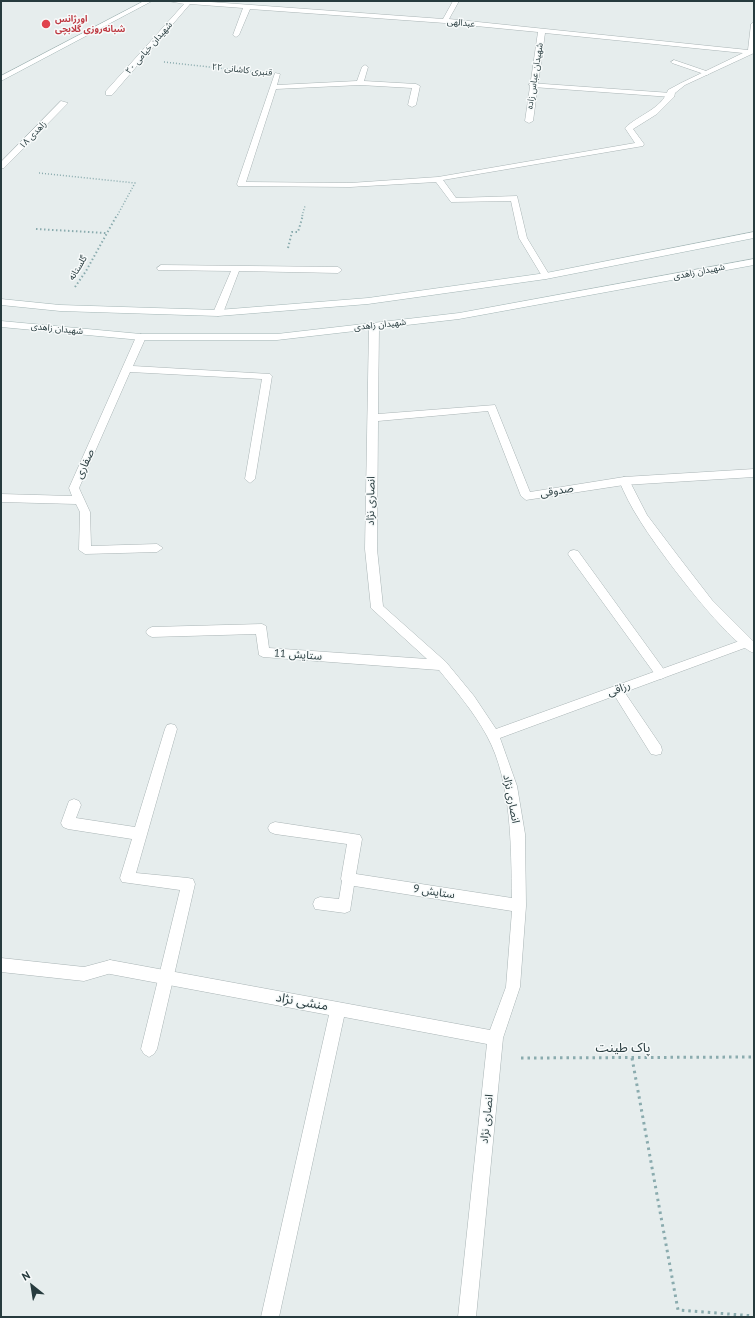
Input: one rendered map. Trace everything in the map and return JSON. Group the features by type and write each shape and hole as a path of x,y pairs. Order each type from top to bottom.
{"street":[{"path":"1,79 4,75 149,1"},
{"name":"عبدالهی","path":"171,1 445,21 752,52"},
{"path":"445,21 456,1"},
{"name":"شهیدان خیامی ۲۰","path":"109,93 189,2"},
{"path":"236,35 248,7"},
{"path":"288,186 350,185 438,179 640,144 629,128 654,112 671,95 671,92 683,84 752,52 754,24"},
{"name":"شهیدان عباس زاده","path":"529,121 542,31"},
{"path":"674,62 707,73"},
{"path":"360,83 365,67"},
{"name":"قنبری کاشانی ۲۲","path":"277,74 241,184 288,186"},
{"path":"274,87 360,83 416,86 412,105"},
{"path":"533,85 671,95"},
{"name":"زاهدی ۱۸","path":"1,166 64,103"},
{"path":"438,179 454,200 514,198 523,238 546,276"},
{"name":"شهیدان زاهدی","path":"1,302 60,308 218,313 368,301 546,276 754,235"},
{"name":"شهیدان زاهدی","path":"1,324 141,337 276,337 459,316 754,262"},
{"path":"161,268 338,270"},
{"path":"218,313 236,269"},
{"name":"انصاری نژاد","path":"374,326 370,549 377,608 442,665 470,700 493,735 503,760 510,786 518,834 519,906 513,987 495,1038 467,1317"},
{"name":"صفاری","path":"141,337 74,488 86,512 85,550 157,548"},
{"path":"127,369 267,376 250,480"},
{"name":"صدوقی","path":"372,418 492,408 526,496 624,480 754,474"},
{"name":"رزاقی","path":"493,735 661,674 750,646 708,602 642,517 624,480"},
{"path":"1,498 80,500"},
{"path":"574,554 661,674"},
{"name":"ستایش 11","path":"152,632 262,629 263,652 442,665"},
{"path":"617,690 656,750"},
{"path":"149,1049 188,884 127,878 171,729"},
{"path":"74,805 68,823 141,834"},
{"path":"275,828 355,839 345,906 320,904"},
{"name":"ستایش 9","path":"348,879 519,906"},
{"name":"منشی نژاد","path":"1,964 84,974 110,967 495,1038"},
{"path":"270,1317 338,1009"}],"path":[{"name":"قنبری کاشانی ۲۲","path":"138,60 277,74"},
{"name":"گلستانه","path":"39,173 134,183 86,271 60,308"},
{"path":"283,270 292,232 298,232 306,204 288,204 288,186"},
{"path":"36,229 106,233"},
{"name":"پاک طینت","path":"493,1058 754,1057"},
{"path":"632,1058 678,1310 754,1316"}],"place":[{"name":"اورژانس شبانه‌روزی گلابچی","path":"46,24"}]}
